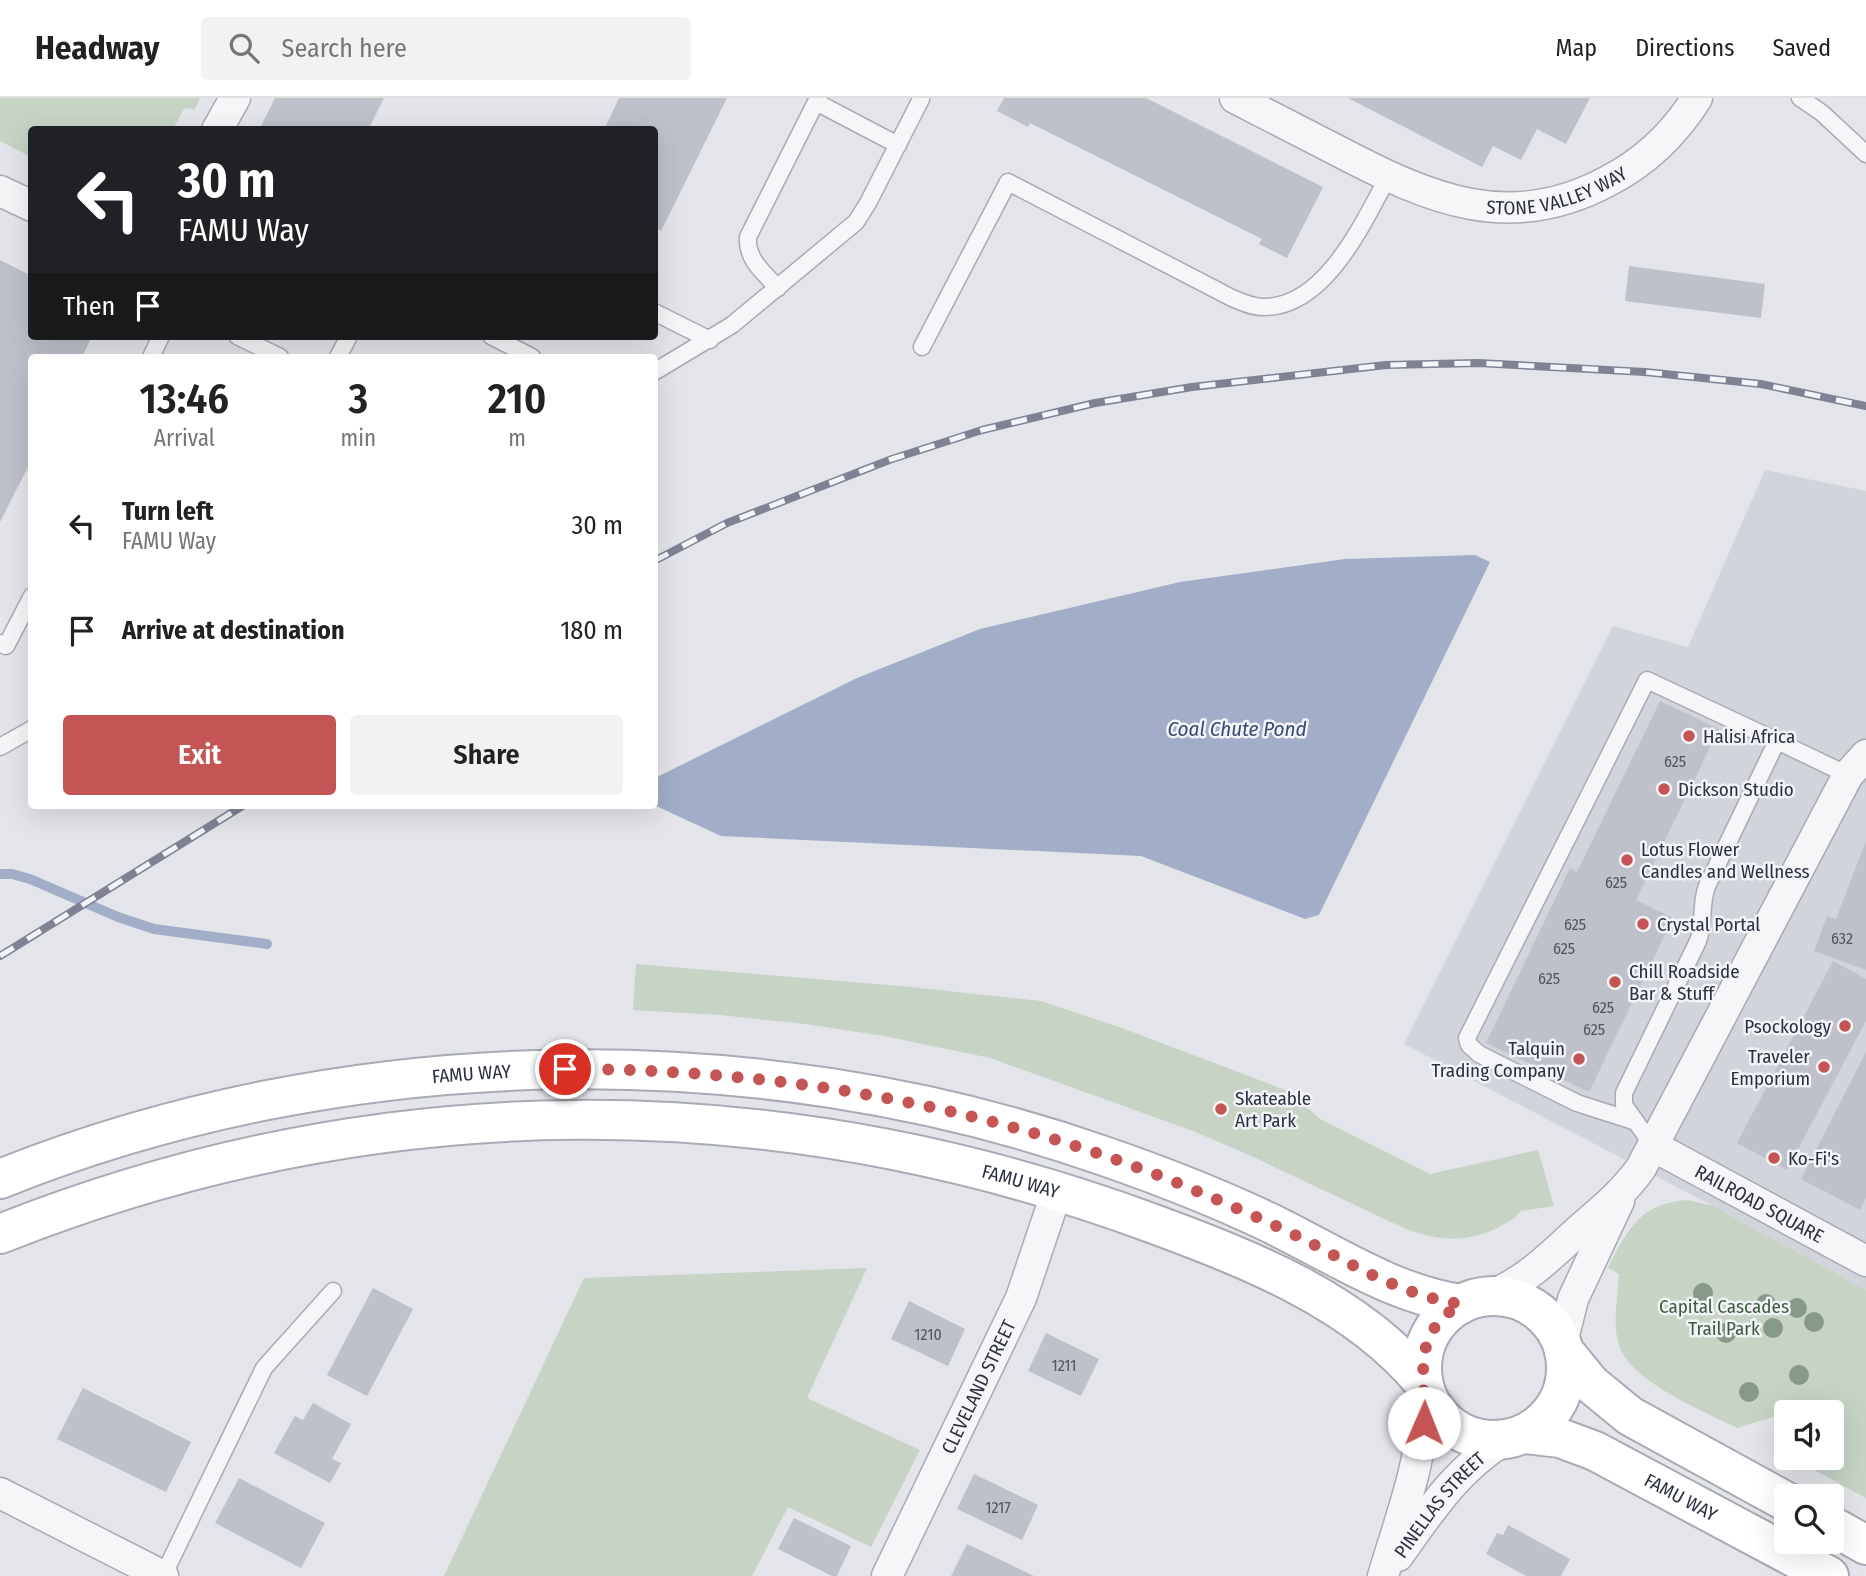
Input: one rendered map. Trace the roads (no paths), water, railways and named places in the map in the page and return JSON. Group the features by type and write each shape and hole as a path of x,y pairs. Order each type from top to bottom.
{"street":[{"path":"219,126 235,98"},
{"name":"STONE VALLEY WAY","path":"1235,98 1424,193 1474,205 1516,207 1557,201 1586,192 1627,171 1674,130 1697,98"},
{"path":"0,191 28,204"},
{"path":"1515,1437 1544,1421 1557,1404 1567,1373 1563,1347 1573,1299 1625,1188 1653,1146 1857,765"},
{"name":"FAMU WAY","path":"0,1179 48,1161 170,1124 271,1101 369,1084 467,1074 565,1069 723,1075 889,1098 998,1123 1149,1172 1228,1204 1411,1292 1436,1300 1516,1300 1528,1304 1549,1321 1563,1347 1591,1384 1630,1416 1774,1495"},
{"name":"FAMU WAY","path":"0,1234 130,1186 224,1161 381,1133 435,1127 587,1118 681,1122 846,1141 981,1169 1130,1215 1202,1243 1346,1313 1402,1358 1424,1386 1430,1401 1443,1419 1460,1432 1482,1440 1515,1437 1560,1438 1595,1451 1829,1576"},
{"name":"RAILROAD SQUARE","path":"1653,1146 1866,1261"},
{"path":"1424,1386 1423,1354 1439,1321 1476,1300 1516,1284 1538,1268 1625,1188"},
{"name":"CLEVELAND STREET","path":"887,1576 1021,1298 1057,1191"},
{"name":"PINELLAS STREET","path":"1383,1576 1417,1468 1424,1423 1424,1386"},
{"name":"PINELLAS STREET","path":"1383,1576 1450,1485 1478,1457 1515,1437"},
{"path":"0,1493 163,1576"},
{"path":"1844,1533 1866,1545"}],"lane":[{"path":"658,370 710,340 778,288 856,222 921,98"},
{"path":"1801,98 1822,113 1866,154"},
{"path":"778,288 755,263 747,245 748,237 816,102 898,145"},
{"path":"922,346 1008,182 1232,298 1262,307 1279,305 1298,297 1327,274 1353,240 1388,177"},
{"path":"658,314 710,340"},
{"path":"242,340 260,353"},
{"path":"499,340 526,354"},
{"path":"2,649 28,603"},
{"path":"1636,1122 1577,1103 1479,1054 1469,1045 1467,1038 1647,681 1777,741 1857,765"},
{"path":"0,747 28,731"},
{"path":"1653,1146 1624,1105 1624,1093 1699,941 1703,897 1707,886 1777,741"},
{"path":"163,1576 264,1368 333,1292"}],"water":[{"name":"Coal Chute Pond","path":"1475,555 1490,562 1319,915 1305,919 1141,856 721,836 658,807 658,777 857,678 980,629 1180,582 1345,559"}],"waterway":[{"path":"0,874 30,879 118,917 154,929 267,944"}],"railway":[{"path":"658,559 727,523 892,459 982,430 1095,403 1192,387 1386,365 1478,363 1645,372 1761,384 1866,406"},
{"path":"0,956 238,809"}],"place":[{"name":"Halisi Africa","path":"1689,736"},
{"name":"Dickson Studio","path":"1664,789"},
{"name":"Lotus Flower Candles and Wellness","path":"1627,860"},
{"name":"Crystal Portal","path":"1643,924"},
{"name":"Chill Roadside Bar & Stuff","path":"1615,982"},
{"name":"Psockology","path":"1845,1026"},
{"name":"Talquin Trading Company","path":"1579,1059"},
{"name":"Traveler Emporium","path":"1824,1067"},
{"name":"Skateable Art Park","path":"1221,1109"},
{"name":"Ko-Fi's","path":"1774,1158"}],"park label":[{"name":"Capital Cascades Trail Park","path":"1724,1317"}]}
